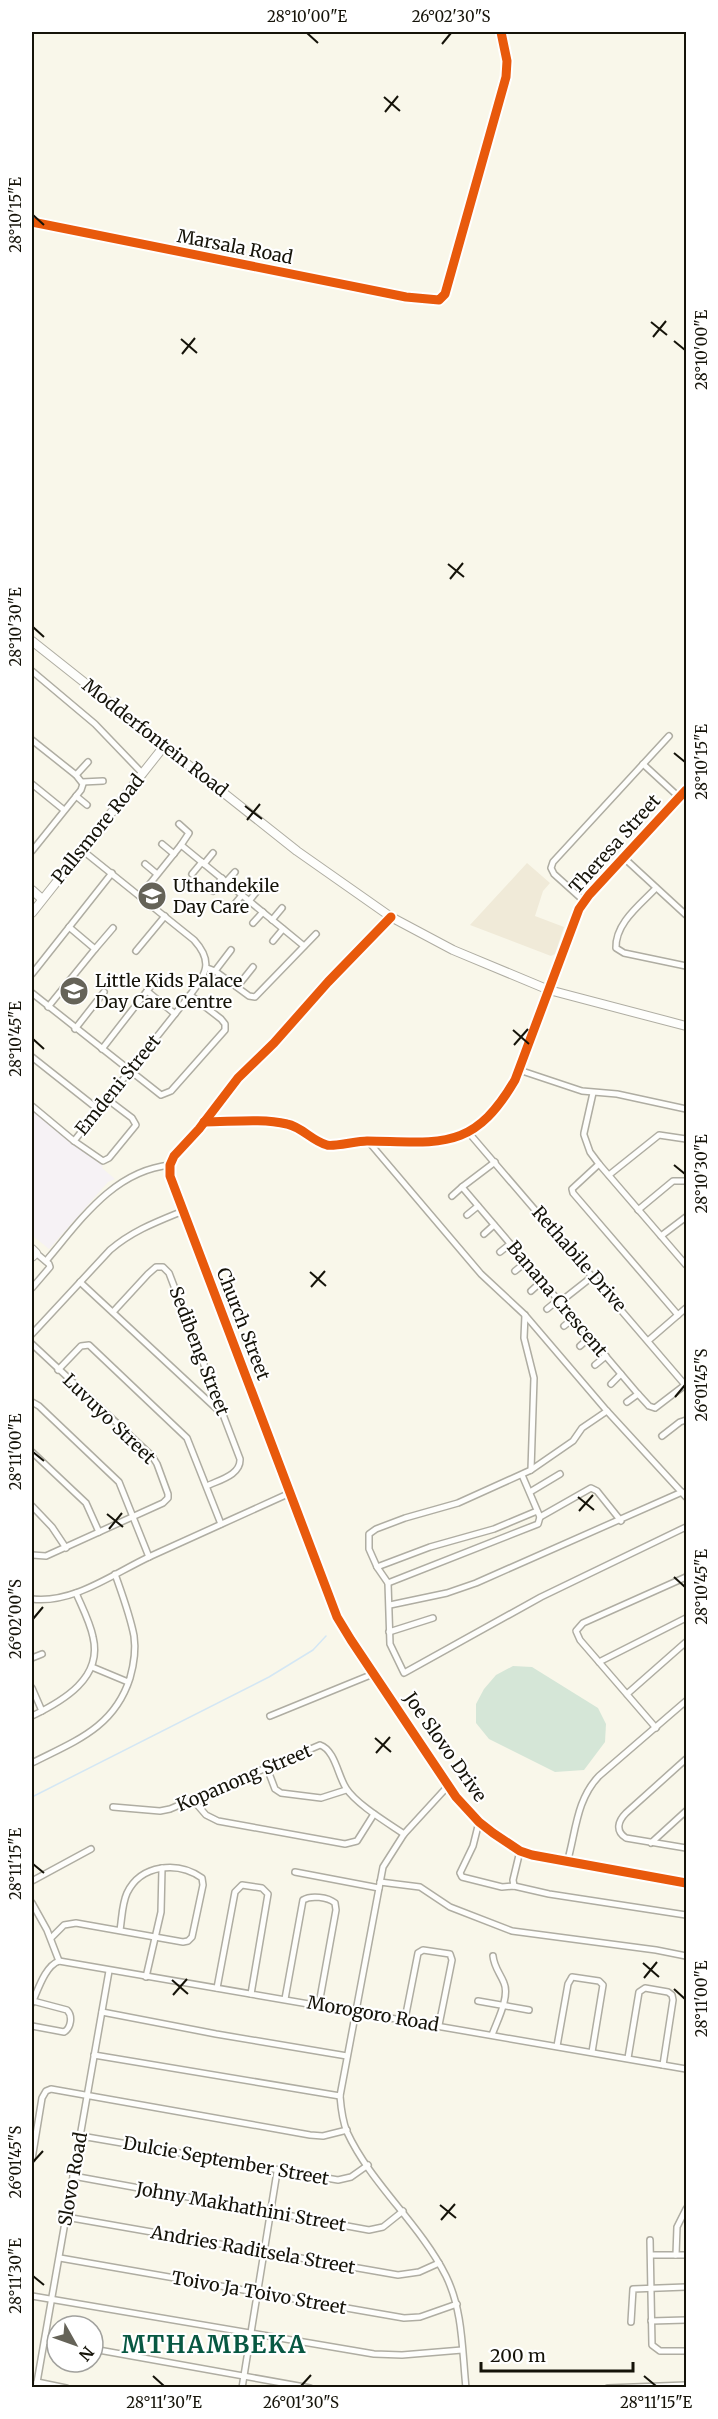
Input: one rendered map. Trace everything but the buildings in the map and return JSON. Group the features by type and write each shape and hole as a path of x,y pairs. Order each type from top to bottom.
{"main road":[{"name":"Modderfontein Road","path":"32,641 297,852 391,917 453,950 549,990 687,1026"},
{"name":"Pallsmore Road","path":"32,912 165,745"},
{"path":"32,890 42,899"},
{"name":"Modderfontein Road","path":"629,1011 687,1022"}],"street":[{"name":"Marsala Road","path":"32,222 433,301 440,300 445,294 504,85 507,64 501,32"},
{"path":"32,671 95,724 143,774"},
{"path":"584,901 554,874 551,866 669,736"},
{"path":"32,740 76,775 83,786 32,848"},
{"path":"76,775 87,762"},
{"path":"643,764 680,798"},
{"path":"82,782 103,781"},
{"path":"32,784 64,810"},
{"name":"Theresa Street","path":"469,1133 501,1103 519,1070 574,920 584,901 687,790"},
{"path":"76,796 87,805"},
{"path":"140,896 189,833 179,824"},
{"path":"162,844 174,854"},
{"path":"181,845 304,946"},
{"path":"82,850 199,945 207,968 215,971 249,996 255,997 316,934"},
{"path":"192,874 213,853"},
{"path":"623,857 687,915"},
{"path":"145,864 157,874"},
{"path":"213,891 235,872"},
{"path":"32,974 112,873"},
{"path":"656,888 623,925 617,938 616,948 624,953 687,966"},
{"path":"249,900 258,890"},
{"path":"233,906 242,895"},
{"path":"272,920 282,908"},
{"path":"253,923 263,912"},
{"path":"136,951 165,916"},
{"path":"48,1263 87,1213 109,1191 134,1174 170,1165 174,1156 238,1078 284,1033 328,982 391,917"},
{"path":"69,927 95,949"},
{"path":"48,1007 113,928"},
{"path":"273,940 283,929"},
{"path":"215,971 231,950"},
{"path":"237,987 254,967"},
{"name":"Emdeni Street","path":"74,1141 190,995 205,975 207,968"},
{"path":"102,1049 155,981"},
{"path":"147,991 175,1014"},
{"path":"75,1029 104,992"},
{"path":"32,993 157,1094 166,1094 223,1032 225,1024 221,1019 190,995"},
{"path":"32,1057 99,1110"},
{"path":"519,1070 593,1093 617,1094 687,1109"},
{"path":"593,1093 584,1134 590,1152 687,1265"},
{"path":"32,1106 74,1141 103,1161 110,1158 136,1125 132,1118 107,1099"},
{"path":"204,1122 257,1121 287,1124 330,1146 348,1141 439,1142 469,1133"},
{"name":"Rethabile Drive","path":"469,1133 649,1340 686,1386"},
{"path":"609,1175 659,1135 687,1139"},
{"path":"368,1141 481,1274 525,1315 607,1411 685,1494 576,1538 476,1583 447,1593 390,1605"},
{"path":"452,1196 495,1162"},
{"path":"599,1164 575,1184 572,1189 573,1193 678,1315"},
{"name":"Church Street","path":"170,1165 170,1176 290,1493"},
{"path":"638,1210 673,1181 687,1181"},
{"name":"Banana Crescent","path":"462,1187 649,1406 655,1408 686,1386"},
{"path":"467,1215 478,1206"},
{"path":"32,1334 124,1238 183,1211"},
{"path":"661,1236 687,1217"},
{"path":"484,1234 494,1225"},
{"path":"500,1252 510,1244"},
{"path":"32,1288 50,1268 48,1263 33,1253"},
{"path":"515,1271 526,1262"},
{"name":"Sedibeng Street","path":"113,1312 152,1270 159,1267 166,1270 179,1298 240,1459 240,1465 234,1472 207,1486"},
{"path":"547,1309 592,1276"},
{"path":"531,1291 542,1281"},
{"path":"80,1282 222,1413"},
{"path":"649,1340 687,1308"},
{"path":"525,1315 524,1338 534,1378 531,1470"},
{"path":"564,1326 574,1318"},
{"path":"580,1346 590,1337"},
{"name":"Luvuyo Street","path":"32,1344 148,1452 157,1464 168,1492 168,1498 163,1503 133,1517 46,1556 32,1555"},
{"path":"58,1370 84,1344 91,1347 182,1432 193,1449 221,1524"},
{"path":"595,1365 606,1356"},
{"path":"611,1384 621,1374"},
{"path":"627,1402 638,1394"},
{"path":"32,1402 116,1478 149,1557"},
{"path":"607,1411 582,1428 573,1441 522,1475 458,1503 373,1530 368,1536 367,1542 377,1567 388,1583 389,1632 394,1655 404,1673 542,1597 687,1527"},
{"path":"662,1436 687,1419"},
{"path":"32,1452 86,1503 99,1532"},
{"path":"530,1492 560,1474"},
{"path":"388,1583 538,1524 541,1521 539,1514 522,1475"},
{"path":"377,1567 430,1546 539,1514 591,1488 597,1491 621,1521"},
{"path":"32,1599 52,1599 76,1593 290,1493"},
{"name":"Joe Slovo Drive","path":"290,1493 337,1617 448,1786 479,1822 520,1851 567,1863 687,1883"},
{"path":"32,1506 47,1521 66,1548"},
{"path":"32,1763 84,1736 103,1723 117,1706 128,1682 135,1656 134,1638 115,1574"},
{"path":"656,1728 578,1637 576,1631 580,1625 687,1577"},
{"path":"32,1716 75,1689 92,1667 95,1655 94,1640 76,1593"},
{"path":"389,1632 433,1618"},
{"path":"599,1662 687,1618"},
{"path":"627,1694 687,1642"},
{"path":"32,1658 42,1654"},
{"path":"92,1667 128,1682"},
{"path":"270,1716 373,1674"},
{"path":"32,1688 42,1711"},
{"path":"567,1863 579,1812 587,1791 599,1776 687,1701"},
{"name":"Kopanong Street","path":"113,1807 165,1810 322,1746 328,1750 346,1790 374,1814 404,1834"},
{"path":"687,1759 620,1819 618,1829 624,1837 687,1848"},
{"path":"267,1768 275,1789 281,1793 321,1798 346,1790"},
{"path":"448,1786 404,1834 386,1860 340,2096 342,2116 347,2130 368,2165 439,2263 457,2304 465,2388"},
{"path":"193,1800 206,1815 218,1821 345,1844 357,1841 374,1814"},
{"path":"651,1843 687,1811"},
{"path":"479,1822 475,1842 460,1875 496,1886 514,1886 549,1894 687,1915"},
{"path":"32,1881 91,1849"},
{"path":"514,1886 513,1880 520,1851"},
{"path":"146,1977 162,1906 162,1868"},
{"path":"51,1938 64,1925 72,1923 183,1942 190,1939 203,1886 200,1876 178,1869 151,1870 130,1888 125,1900 120,1930"},
{"path":"295,1872 380,1885 420,1887 458,1911 522,1933 657,1950 687,1956"},
{"path":"217,1988 235,1892 240,1886 254,1887 265,1889 268,1894 251,1994"},
{"path":"285,1999 303,1900 309,1897 330,1900 335,1903 336,1911 319,2004"},
{"path":"32,1903 51,1938 59,1961 53,1963 49,1969 32,2002 67,2010 71,2018 68,2029 64,2032 32,2026"},
{"path":"405,2019 418,1953 423,1950 450,1954 452,1960 439,2025"},
{"path":"492,2035 506,1987 495,1967 493,1956"},
{"name":"Morogoro Road","path":"59,1961 687,2069"},
{"name":"Slovo Road","path":"50,2314 109,1971"},
{"path":"557,2046 568,1984 573,1977 578,1977 599,1981 603,1985 592,2052"},
{"path":"628,2058 639,1992 645,1988 668,1992 672,1995 673,2000 663,2065"},
{"path":"478,2001 529,2010"},
{"path":"102,2012 347,2056"},
{"path":"94,2055 340,2096"},
{"path":"32,2159 42,2098 46,2091 56,2090 317,2136 347,2130"},
{"name":"Dulcie September Street","path":"81,2136 277,2172 338,2180 351,2177 368,2165"},
{"path":"242,2388 277,2172"},
{"name":"Johny Makhathini Street","path":"73,2176 374,2230 383,2227 403,2211"},
{"path":"676,2255 677,2227 687,2210"},
{"name":"Andries Raditsela Street","path":"66,2217 404,2276 439,2263"},
{"path":"650,2240 652,2347 660,2351 687,2351"},
{"path":"651,2255 687,2255"},
{"name":"Toivo Ja Toivo Street","path":"60,2258 404,2318 420,2317 457,2304"},
{"path":"631,2322 632,2290 687,2287"},
{"path":"32,2296 383,2355 462,2350"},
{"path":"651,2321 687,2320"},
{"name":"Slovo Road","path":"37,2385 45,2341"},
{"path":"105,2351 310,2388"},
{"path":"37,2385 66,2388"},
{"path":"608,2388 687,2385"}],"shaded area":[{"path":"527,863 550,883 543,891 535,916 564,927 555,954 551,956 470,925"},
{"path":"32,1109 103,1166 102,1168 115,1179 108,1182 49,1249 32,1235"}],"green space":[{"path":"513,1666 532,1667 598,1708 606,1724 605,1742 584,1770 555,1772 489,1739 476,1723 476,1704 484,1689 496,1675"}],"waterway":[{"path":"32,1797 269,1677 313,1650 326,1636"}],"cycle path":[{"path":"32,222 406,297 439,300 445,294 506,77 507,61 501,32"},
{"path":"204,1122 277,1122 297,1128 322,1143 330,1145 367,1141 435,1141 453,1138 485,1120 515,1080 579,909 589,895 686,790"},
{"path":"391,917 328,982 274,1043 238,1078 199,1129 174,1156 170,1165 170,1176 337,1617 456,1797 479,1822 520,1851 686,1883"}],"place":[{"name":"Uthandekile Day Care","path":"152,896"},
{"name":"Little Kids Palace Day Care Centre","path":"74,991"}],"district":[{"name":"MTHAMBEKA","path":"214,2345"}]}
